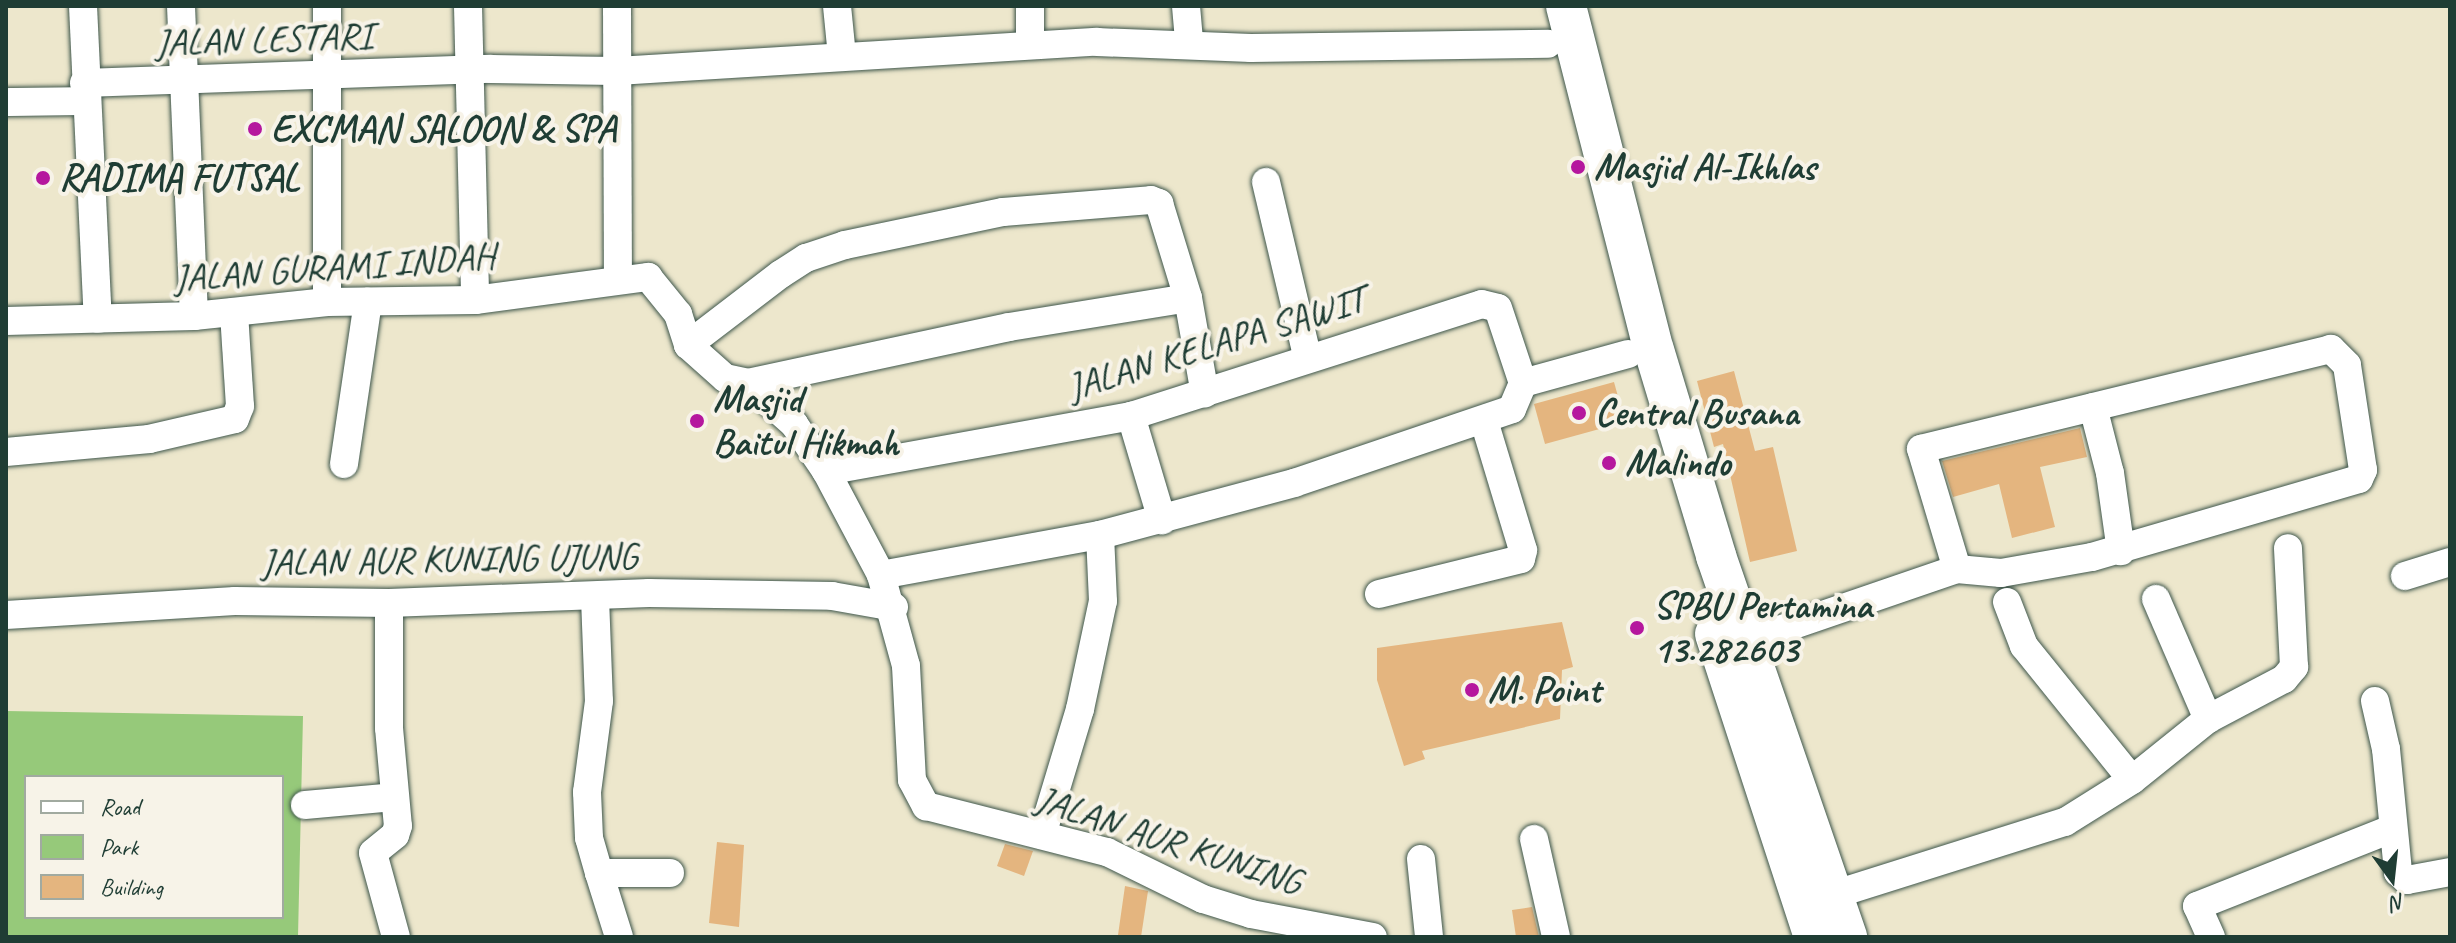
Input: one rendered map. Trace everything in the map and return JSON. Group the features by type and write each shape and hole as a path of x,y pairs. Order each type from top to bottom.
{"highway":[{"path":"1539,6 1628,354 1744,642 1833,895 1815,935"},
{"path":"1566,6 1654,350 1686,500 1815,935"}],"street":[{"path":"83,6 84,92 98,319"},
{"path":"181,6 194,316"},
{"path":"327,6 327,302"},
{"path":"468,6 475,300"},
{"path":"617,6 618,278"},
{"path":"837,6 842,56"},
{"path":"1030,6 1030,45"},
{"path":"1186,6 1189,43"},
{"name":"JALAN LESTARI","path":"6,102 184,79 617,71 1030,45 1189,43 1251,48 1548,44"},
{"path":"1266,182 1307,356"},
{"path":"1188,298 1009,327 748,383 725,378 688,345 806,258 931,224 1003,212 1156,201 1188,298 1205,394"},
{"name":"JALAN GURAMI INDAH","path":"6,321 194,316 327,302 475,300 618,278 648,277 662,289 688,345"},
{"path":"344,464 368,302"},
{"name":"JALAN KELAPA SAWIT","path":"826,471 1131,416 1205,394 1307,356 1490,304 1498,308 1523,383"},
{"path":"6,452 149,439 235,419 240,406 234,312"},
{"path":"1744,642 1957,569 2001,573 2121,551 2359,479 2363,470 2347,365 2331,349 1921,449 1957,569"},
{"path":"881,575 1100,535 1162,520 1484,421 1517,406 1523,383 1628,354"},
{"path":"748,383 794,424 826,471 881,575 894,607"},
{"path":"2093,407 2110,473 2121,551"},
{"path":"1131,416 1162,520"},
{"path":"1379,594 1521,559 1523,550 1484,421"},
{"path":"1042,835 1080,709 1103,601 1100,535"},
{"path":"1833,895 1920,863 2065,822 2132,780 2208,719 2284,679 2294,667 2288,548"},
{"path":"2405,576 2450,562"},
{"name":"JALAN AUR KUNING UJUNG","path":"6,615 235,601 389,603 595,598 649,593 832,596 894,607"},
{"path":"595,598 599,701 587,792 589,838 619,937"},
{"path":"2156,599 2208,719"},
{"path":"2007,602 2024,646 2132,780"},
{"path":"389,603 397,831 373,853 396,937"},
{"name":"JALAN AUR KUNING","path":"894,607 906,666 912,780 926,806 1107,852 1203,899 1373,937"},
{"path":"2375,701 2386,749 2391,829 2403,879 2450,872"},
{"path":"305,805 394,797"},
{"path":"2211,937 2197,906 2391,829"},
{"path":"1534,839 1556,937"},
{"path":"1421,859 1429,937"},
{"path":"599,873 670,873"}],"green space":[{"path":"6,711 303,716 298,937 6,937"}],"building":[{"path":"1734,371 1755,451 1773,447 1797,551 1750,562 1723,444 1714,447 1697,381"},
{"name":"Central Busana","path":"1614,382 1625,422 1545,444 1534,404"},
{"path":"2080,428 2087,457 2040,467 2055,527 2012,538 1999,484 1953,497 1942,461"},
{"name":"M. Point","path":"1562,622 1573,667 1562,670 1560,719 1422,751 1425,759 1404,766 1377,680 1377,648"},
{"path":"717,842 744,845 739,927 709,923"},
{"path":"1005,844 1033,851 1024,876 997,866"},
{"path":"1125,886 1148,891 1141,937 1118,935"},
{"path":"1532,907 1539,937 1516,937 1512,910"}],"place":[{"name":"EXCMAN SALOON & SPA","path":"255,129"},
{"name":"Masjid Al-Ikhlas","path":"1578,167"},
{"name":"RADIMA FUTSAL","path":"43,178"},
{"name":"Central Busana","path":"1579,413"},
{"name":"Masjid Baitul Hikmah","path":"697,421"},
{"name":"Malindo","path":"1609,463"},
{"name":"SPBU Pertamina 13.282603","path":"1637,628"},
{"name":"M. Point","path":"1472,690"}]}
